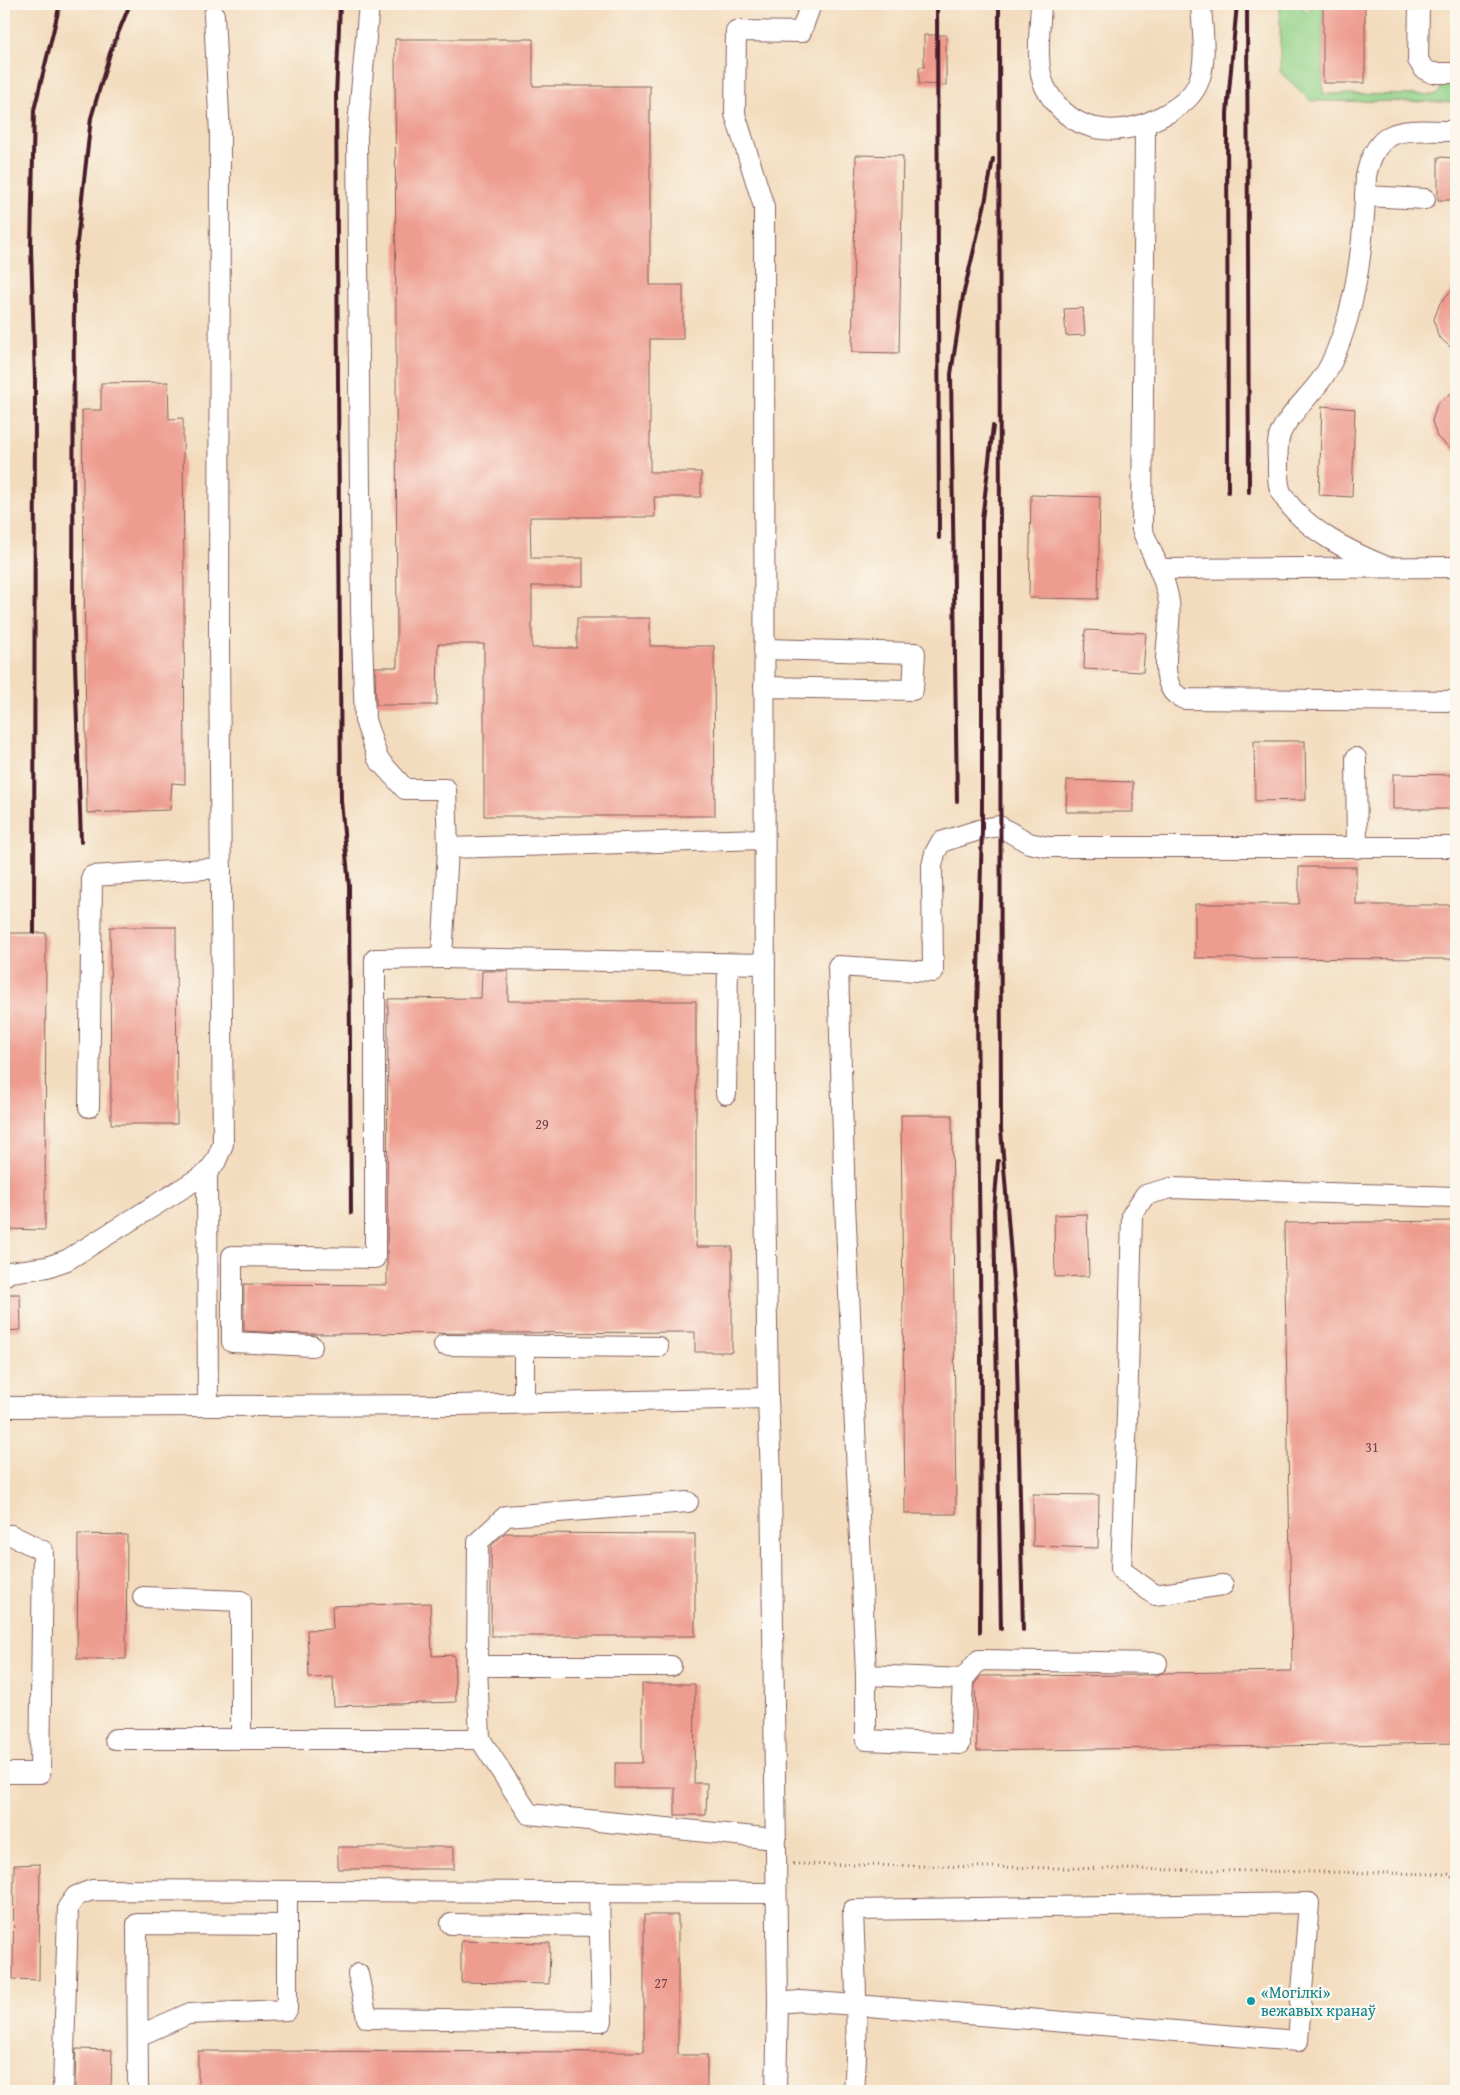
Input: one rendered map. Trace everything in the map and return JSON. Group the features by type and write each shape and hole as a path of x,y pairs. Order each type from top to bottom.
{"lane":[{"path":"368,4 357,137 361,610 365,720 378,759 405,789 446,789 448,848 442,958"},
{"path":"776,2091 778,2003 775,1892 771,1477 768,1398 764,839 764,207 735,114 736,31 801,32 811,4"},
{"path":"1041,4 1040,58 1044,85 1053,101 1066,114 1082,124 1112,131 1146,125 1174,110 1189,97 1197,85 1202,71 1201,4"},
{"path":"1419,4 1418,60 1424,69 1432,73 1456,73"},
{"path":"4,1276 10,1272 47,1267 67,1260 207,1173 216,1161 223,1144 219,654 220,135 214,15"},
{"path":"1146,125 1142,529 1150,551 1161,569 1170,603 1167,676 1172,692 1184,699 1456,701"},
{"path":"1387,567 1364,558 1319,532 1298,513 1281,493 1277,445 1282,430 1321,381 1332,361 1342,332 1356,285 1370,158 1385,137 1397,132 1456,130"},
{"path":"1365,196 1425,199"},
{"path":"1161,569 1456,567"},
{"path":"764,649 915,653 913,690 764,687"},
{"path":"1356,758 1357,848"},
{"path":"1157,1663 979,1660 963,1679 960,1744 866,1740 866,1675 845,1203 838,966 933,972 932,866 935,853 942,842 982,829 999,826 1029,843 1048,847 1456,847"},
{"path":"448,848 764,839"},
{"path":"89,1107 92,876 221,868"},
{"path":"312,1346 232,1342 232,1256 375,1258 375,959 442,958 765,964"},
{"path":"726,1094 728,964"},
{"path":"207,1173 208,1406"},
{"path":"1223,1585 1155,1595 1121,1570 1132,1215 1145,1195 1171,1188 1456,1197"},
{"path":"444,1345 658,1347"},
{"path":"524,1346 524,1404"},
{"path":"4,1406 524,1404 768,1398"},
{"path":"688,1502 506,1516 478,1542 477,1666 480,1739 529,1814 775,1839"},
{"path":"4,1535 11,1535 43,1551 40,1773 4,1773"},
{"path":"143,1597 241,1601 241,1739"},
{"path":"477,1666 671,1666"},
{"path":"866,1675 963,1679"},
{"path":"115,1739 480,1739"},
{"path":"63,2091 68,1908 76,1896 92,1890 775,1892"},
{"path":"138,2036 188,2014 287,2010 287,1891"},
{"path":"358,1974 367,2018 602,2021 599,1892"},
{"path":"778,2003 800,2001 856,2005 1298,2041 1309,1903 854,1910 856,2005 854,2091"},
{"path":"138,2091 138,1924 286,1924"},
{"path":"451,1924 600,1926"}],"path":[{"path":"789,1864 1448,1874 1456,1879"}],"green space":[{"path":"1280,4 1302,4 1303,10 1311,10 1312,4 1323,4 1323,94 1437,95 1443,84 1456,84 1456,102 1311,101 1280,72"}],"building":[{"path":"1323,4 1365,4 1365,83 1323,83"},
{"path":"924,35 946,35 946,85 919,84 919,67 924,67"},
{"path":"395,39 533,39 533,86 650,86 650,285 683,285 683,339 650,339 650,472 701,472 701,497 654,497 655,517 530,517 531,558 583,558 583,586 532,586 532,648 577,648 577,618 650,618 650,646 714,646 715,816 484,816 484,644 438,644 437,705 376,705 375,667 397,667"},
{"path":"856,155 903,156 899,353 852,352"},
{"path":"1438,157 1456,158 1456,200 1438,200"},
{"path":"1456,285 1456,352 1438,336 1434,319 1440,303"},
{"path":"1083,308 1085,335 1066,336 1064,309"},
{"path":"168,382 169,419 183,418 185,784 172,783 170,810 87,813 82,410 101,410 101,383"},
{"path":"1456,389 1456,453 1437,437 1432,421 1437,404"},
{"path":"1322,406 1355,409 1352,497 1319,495"},
{"path":"1031,495 1100,497 1098,599 1029,598"},
{"path":"1085,630 1146,633 1143,672 1084,669"},
{"path":"1254,741 1305,741 1306,800 1255,801"},
{"path":"1393,774 1456,775 1456,809 1393,809"},
{"path":"1067,780 1133,782 1133,812 1066,812"},
{"path":"1299,867 1356,867 1356,905 1456,905 1456,959 1195,958 1195,904 1299,904"},
{"path":"110,927 176,927 177,1124 111,1124"},
{"path":"4,933 46,933 45,1230 4,1229"},
{"path":"482,971 508,971 508,1001 696,1001 696,1247 732,1247 732,1352 695,1352 695,1332 304,1334 244,1331 244,1284 387,1285 388,999 481,998"},
{"path":"901,1115 952,1115 956,1514 905,1514"},
{"path":"1087,1214 1089,1276 1055,1277 1054,1215"},
{"path":"1456,1221 1456,1743 977,1751 975,1683 981,1676 1157,1675 1163,1673 1292,1671 1284,1223"},
{"path":"4,1294 20,1294 21,1330 4,1331"},
{"path":"1033,1494 1099,1495 1098,1548 1033,1546"},
{"path":"505,1533 695,1534 695,1636 491,1636 491,1546"},
{"path":"78,1534 127,1535 126,1659 77,1659"},
{"path":"430,1603 432,1656 454,1655 456,1702 334,1706 333,1677 309,1678 307,1630 333,1629 332,1606"},
{"path":"642,1684 695,1684 694,1783 707,1783 706,1815 675,1815 675,1788 615,1788 615,1763 642,1763"},
{"path":"338,1847 454,1847 454,1869 338,1869"},
{"path":"40,1864 39,1980 13,1979 14,1865"},
{"path":"644,1915 678,1915 678,2055 707,2055 707,2091 198,2091 198,2051 644,2052"},
{"path":"461,1941 550,1943 549,1984 461,1982"},
{"path":"76,2049 112,2050 111,2091 75,2091"}],"railway":[{"path":"34,933 35,381 31,247 34,110 60,4"},
{"path":"81,842 73,603 74,269 91,118 110,53 130,4"},
{"path":"340,4 336,96 341,801 349,886 351,1213"},
{"path":"937,4 939,538"},
{"path":"999,4 1001,1129 1016,1320 1023,1630"},
{"path":"1228,492 1227,113 1237,4"},
{"path":"1247,4 1249,492"},
{"path":"957,801 951,374 963,296 985,203 993,159"},
{"path":"980,1632 981,1354 977,1009 982,829 982,520 993,426"},
{"path":"998,1161 994,1210 1001,1629"}],"place":[{"name":"«Могілкі» вежавых кранаў","path":"1251,2001"}]}
